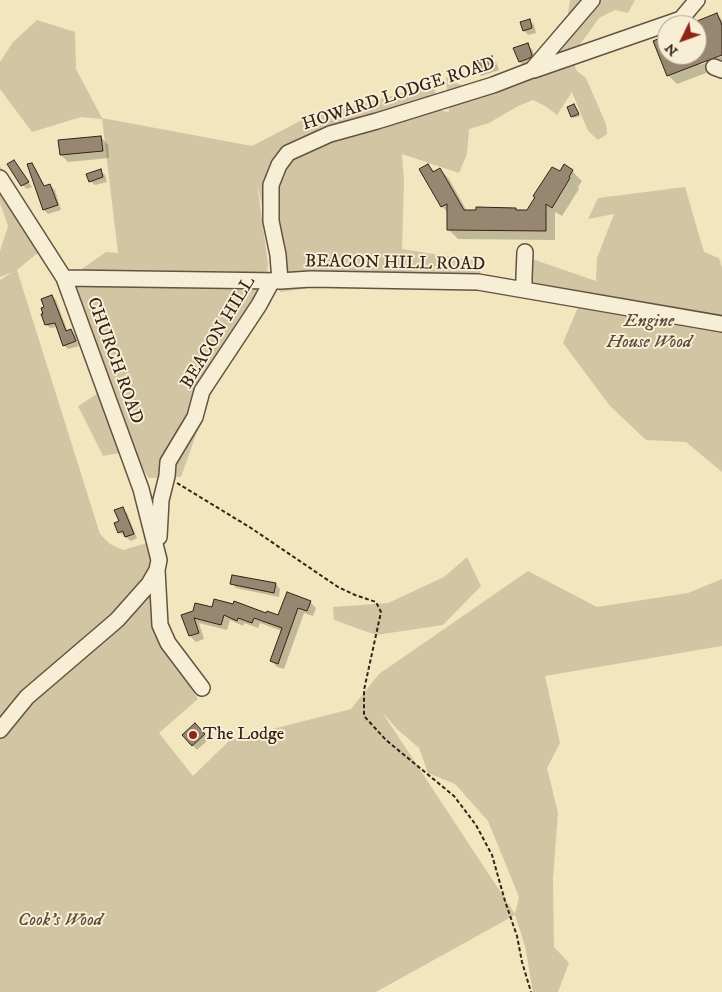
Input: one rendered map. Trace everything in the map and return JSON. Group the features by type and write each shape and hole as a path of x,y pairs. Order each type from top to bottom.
{"street":[{"name":"HOWARD LODGE ROAD","path":"276,281 278,255 271,221 271,185 279,165 288,153 330,134 484,88 532,70 592,0"},
{"path":"532,70 681,18 697,0"},
{"name":"CHURCH ROAD","path":"0,178 64,278 141,489 157,546 160,625 168,643 202,688"},
{"path":"518,289 524,283 524,252"},
{"name":"BEACON HILL ROAD","path":"64,278 478,282 722,324"},
{"name":"BEACON HILL","path":"157,546 161,500 167,476 168,462 195,416 202,391 276,281"},
{"path":"0,730 27,697 117,620 149,584 157,570"}],"path":[{"path":"167,476 251,528 338,587 376,602 381,612 364,690 364,716 386,740 454,796 476,825 492,855 517,936 531,992"}],"green space":[{"name":"Engine House Wood","path":"570,0 635,0 628,13 615,10 599,18 579,46 574,62 576,70 586,78 606,124 607,134 598,140 588,131 572,92 557,115 533,100 518,106 489,123 469,129 467,154 459,173 402,154 404,183 402,249 478,261 482,280 526,285 532,259 596,281 597,258 614,214 588,219 598,198 685,187 704,252 719,258 722,268 722,472 686,442 646,440 610,406 563,343 578,307 472,289 317,287 280,292 257,182 268,264 266,286 209,398 181,477 149,478 131,451 103,456 78,406 100,392 59,285 106,252 118,253 102,119 81,117 32,132 0,89 0,62 13,42 37,20 75,32 76,69 102,118 252,146 302,120 436,84 433,109 449,112 446,77 458,84 474,88 524,76 567,20"},
{"name":"Cook's Wood","path":"0,166 23,209 40,251 17,270 100,534 110,544 123,550 154,541 155,634 198,699 159,733 193,776 230,740 351,709 379,674 528,571 597,607 688,593 722,579 722,646 545,676 560,743 547,768 558,813 553,879 554,947 569,963 558,992 533,992 525,946 515,915 376,992 0,992 0,280 13,272 0,277 0,251 8,226 0,203","holes":["382,712 397,729 419,748 428,773 455,784 488,821 519,897 515,914"]},
{"path":"467,557 481,586 443,625 376,635 334,620 333,607 388,603 444,577"}],"building":[{"path":"717,13 722,25 722,55 707,61 707,17"},
{"path":"530,19 532,28 523,31 520,22"},
{"path":"657,39 657,51 653,41"},
{"path":"528,43 532,55 530,58 519,62 513,48"},
{"path":"492,56 495,66 476,72 473,62"},
{"path":"663,65 696,65 667,76"},
{"path":"574,104 579,114 571,117 567,107"},
{"path":"101,136 103,151 60,155 58,140"},
{"path":"14,160 29,182 21,186 7,164"},
{"path":"32,163 44,186 50,184 58,205 43,210 27,164"},
{"path":"428,164 433,172 440,168 464,210 476,210 476,207 527,210 535,197 533,196 552,167 560,171 564,164 573,170 552,208 546,204 546,231 447,230 447,204 441,207 419,169"},
{"path":"101,169 103,177 89,182 86,174"},
{"path":"52,295 66,331 71,329 76,341 63,346 55,323 45,325 41,314 43,314 41,308 44,307 41,299"},
{"path":"123,507 134,534 125,537 123,531 118,533 114,523 119,521 114,510"},
{"path":"232,575 276,583 274,593 230,584"},
{"path":"287,592 311,601 307,611 298,608 278,664 270,661 282,628 254,618 252,623 238,618 237,621 224,615 221,625 194,618 199,633 189,636 181,615 193,611 195,603 212,607 214,599 233,604 234,601 266,613 267,611 278,615"},
{"name":"The Lodge","path":"195,723 205,734 192,746 182,735"}],"place":[{"name":"The Lodge","path":"193,735"}]}
